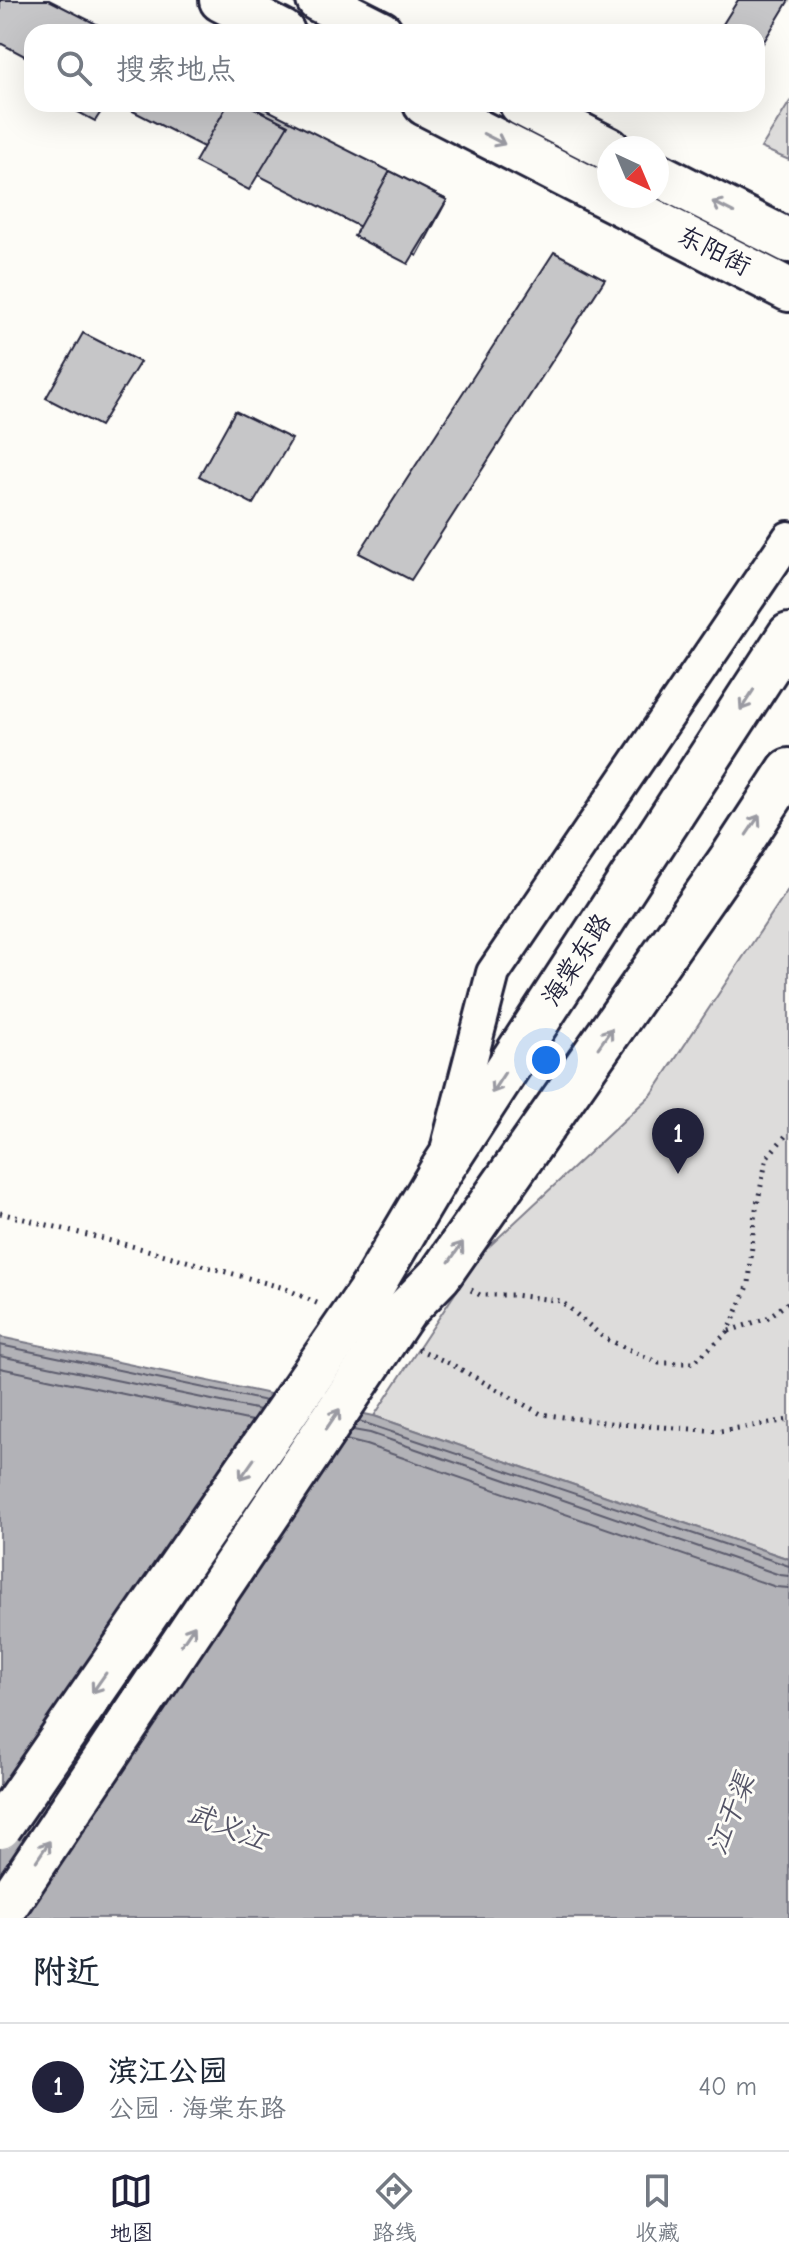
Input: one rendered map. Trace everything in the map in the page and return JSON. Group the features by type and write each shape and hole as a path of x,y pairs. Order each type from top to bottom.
{"main road":[{"path":"221,0 268,24"},
{"path":"318,0 365,24"},
{"name":"东阳街","path":"441,112 789,290"},
{"path":"537,112 597,143"},
{"name":"东阳街","path":"669,180 789,241"},
{"name":"海棠东路","path":"388,1300 442,1169 789,635"},
{"path":"0,1827 388,1300 440,1275 734,854 789,770"},
{"path":"0,1915 388,1300"}],"lane":[{"path":"442,1169 493,973 789,538"}],"path":[{"path":"728,1332 749,1284 754,1219 767,1157 789,1132"},
{"path":"440,1275 480,1295 513,1295 561,1301 604,1338 659,1363 693,1363 728,1332 767,1318 789,1302"}],"shaded area":[{"path":"789,103 789,160 761,148"},
{"path":"789,888 789,1559 374,1416 481,1254 652,1094"}],"water":[{"path":"0,1337 374,1416 789,1559 789,1918 0,1918"}],"building":[{"path":"0,0 49,0 96,24 24,24 24,56 0,43"},
{"path":"738,0 789,0 765,40 765,24 723,24"},
{"path":"78,112 101,112 95,121"},
{"path":"135,112 272,112 447,200 417,256"},
{"path":"223,112 262,112 288,125 249,190 195,162"},
{"path":"390,171 447,200 408,264 354,236"},
{"path":"554,252 605,279 411,580 359,553"},
{"path":"83,333 140,362 100,426 46,398"},
{"path":"235,411 292,439 253,504 199,476"}],"place":[{"name":"滨江公园","path":"678,1174"}],"water label":[{"name":"江干渠","path":"731,1814"},
{"name":"武义江","path":"227,1827"}]}
